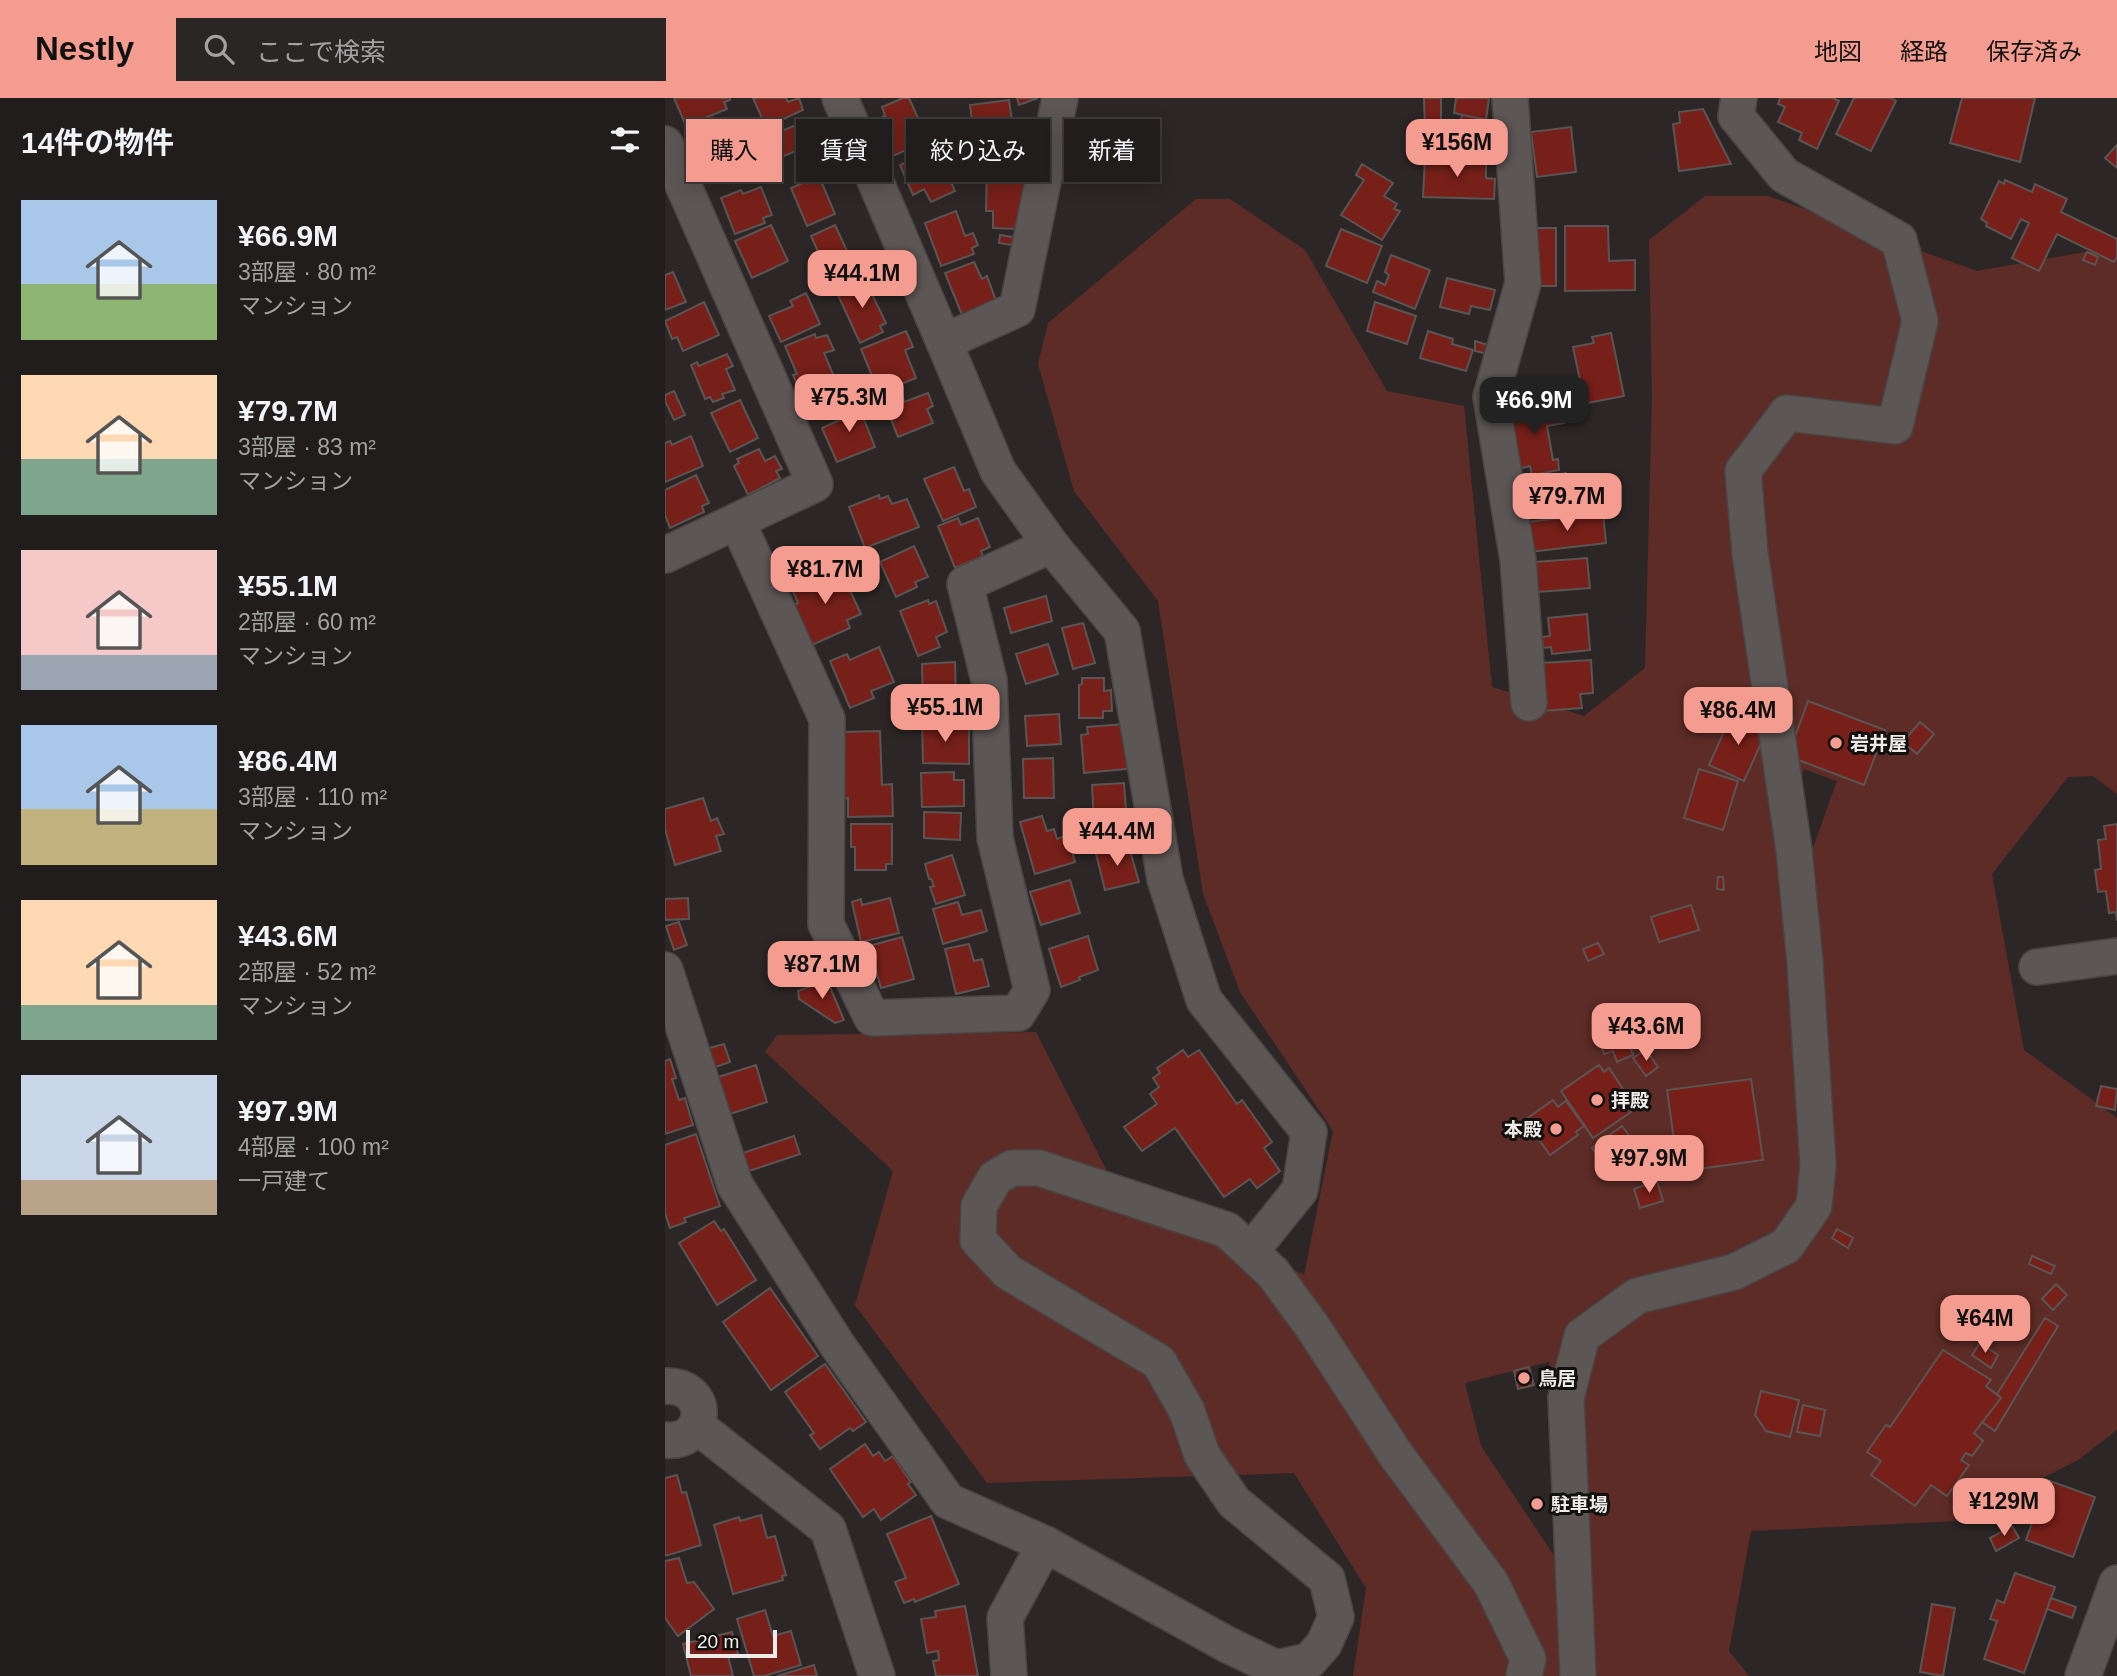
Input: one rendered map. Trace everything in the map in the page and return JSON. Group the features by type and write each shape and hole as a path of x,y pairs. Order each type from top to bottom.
{"street":[{"path":"840,98 997,471 1051,545 1122,631 1165,879 1204,1000 1309,1132 1300,1190 1251,1251"},
{"path":"944,342 1017,309 1060,98"},
{"path":"1510,98 1523,283 1491,397 1518,560 1529,703"},
{"path":"1579,1676 1566,1398 1582,1336 1637,1296 1734,1272 1786,1246 1814,1206 1818,1165 1805,962 1794,850 1750,552 1743,471 1787,413 1895,426 1920,321 1899,240 1784,175 1736,117 1739,98"},
{"path":"665,144 815,484 665,555"},
{"path":"737,521 827,719 826,924 872,1018 1018,1013 1033,990 995,838 989,680 965,584 1051,545"},
{"path":"2037,967 2117,956"},
{"path":"665,970 735,1185 838,1346 948,1501 1045,1544 1228,1646 1276,1668 1309,1661 1324,1644 1336,1617 1327,1579 1234,1502 1202,1455 1187,1411 1160,1362 1007,1272 978,1240 979,1206 995,1178 1012,1168 1039,1168 1227,1230 1273,1273 1304,1315 1396,1455 1492,1584 1528,1658 1524,1676"},
{"path":"665,1386 678,1385 694,1396 700,1414 697,1426 682,1439 665,1440"},
{"path":"697,1426 828,1530 877,1676"},
{"path":"1009,1676 1005,1618 1045,1544"},
{"path":"2083,1676 2117,1583"}],"shaded area":[{"path":"1705,196 1768,196 1977,271 2108,248 2117,241 2117,794 2093,776 2068,777 1992,874 2024,1050 2117,1118 2117,1430 2078,1460 1957,1521 1751,1531 1729,1651 1749,1676 1353,1676 1366,1588 1294,1473 987,1483 855,1305 893,1171 765,1052 777,1035 1036,1032 1110,1177 1304,1275 1333,1131 1240,992 1203,894 1158,601 1074,491 1038,364 1048,323 1196,199 1230,199 1305,250 1387,391 1464,406 1492,687 1584,716 1645,668 1652,396 1649,240","holes":["1808,701 1884,730 1864,784 1788,756","1732,714 1767,730 1744,781 1709,765","1699,769 1738,782 1723,830 1684,818","1804,769 1837,781 1809,859 1778,842","1549,1362 1557,1560 1481,1446 1465,1383"]}],"building":[{"path":"674,98 730,98 724,102 727,109 703,119 686,119 686,126"},
{"path":"753,98 786,98 788,102 799,98 803,110 782,120 762,119"},
{"path":"909,98 918,119 906,119 906,150 892,157 892,119 879,119 885,116 882,107"},
{"path":"1017,98 1038,98 1019,105"},
{"path":"1424,98 1441,98 1441,131 1425,132"},
{"path":"1456,98 1489,98 1486,120 1454,113"},
{"path":"1780,98 1833,98 1839,101 1817,149 1799,140 1802,133 1778,122 1785,107 1778,104"},
{"path":"1854,98 1891,98 1896,101 1871,151 1836,134"},
{"path":"1962,98 2035,98 2020,162 1950,143"},
{"path":"1009,100 1012,119 972,119 970,105"},
{"path":"1703,109 1731,164 1679,171 1673,124 1680,123 1679,112"},
{"path":"1462,115 1492,121 1488,137 1458,133"},
{"path":"796,125 796,151 782,157 782,131"},
{"path":"1571,127 1576,172 1537,177 1531,132"},
{"path":"2117,145 2117,168 2105,158"},
{"path":"1425,157 1486,159 1486,178 1495,179 1494,199 1423,197"},
{"path":"906,162 906,179 900,165"},
{"path":"1362,164 1393,183 1384,196 1397,204 1394,209 1400,211 1382,240 1341,215 1364,180 1356,175"},
{"path":"2005,180 2032,192 2035,184 2067,199 2061,212 2117,239 2117,257 2114,262 2057,234 2039,271 2012,258 2029,223 2021,219 2011,239 1986,226 1987,223 1981,219 1999,181 2004,184"},
{"path":"805,182 822,182 835,214 807,226 791,188"},
{"path":"907,182 951,182 955,191 931,202 924,189 913,195"},
{"path":"987,182 1030,182 1029,200 1021,200 1020,229 993,228 993,211 986,211"},
{"path":"761,187 772,215 763,218 765,223 735,234 721,198 741,190 743,194"},
{"path":"956,211 965,236 973,233 978,245 972,248 974,254 941,266 925,223"},
{"path":"771,225 788,261 752,278 735,241"},
{"path":"835,225 857,272 832,283 811,236"},
{"path":"1565,226 1608,226 1609,261 1635,260 1635,290 1565,291"},
{"path":"1535,228 1556,228 1556,286 1535,286"},
{"path":"1341,229 1382,246 1367,283 1326,266"},
{"path":"1000,235 1019,238 1018,246 999,243"},
{"path":"2087,252 2098,257 2095,265 2083,260"},
{"path":"1391,255 1430,270 1415,309 1373,292 1377,281 1385,285 1389,275 1385,272"},
{"path":"974,262 982,279 987,276 996,301 962,315 945,273"},
{"path":"673,272 686,302 665,310 665,275"},
{"path":"861,277 886,323 880,326 883,332 860,343 838,295 843,293 840,287"},
{"path":"1447,278 1495,290 1490,310 1471,306 1469,314 1440,307"},
{"path":"806,293 820,324 781,342 769,316 793,306 790,301"},
{"path":"704,302 719,335 683,351 677,337 672,339 665,321"},
{"path":"1375,302 1416,316 1407,344 1367,331"},
{"path":"906,331 913,347 905,350 916,378 879,393 861,349"},
{"path":"1428,331 1453,339 1452,344 1473,350 1466,371 1420,358"},
{"path":"1611,333 1624,396 1577,405 1574,391 1582,390 1573,347 1594,343 1592,337"},
{"path":"815,334 816,338 827,335 834,350 824,353 838,386 804,400 785,346"},
{"path":"1475,341 1491,346 1489,354 1475,351"},
{"path":"727,354 733,366 726,369 735,390 722,394 724,398 713,402 710,397 705,399 691,365 697,362 699,366"},
{"path":"674,391 685,415 674,420 665,395"},
{"path":"928,393 933,406 927,409 933,423 898,437 885,405 903,397 904,402"},
{"path":"740,400 758,438 730,452 711,413"},
{"path":"857,402 875,447 837,462 822,428 844,418 841,410"},
{"path":"1541,402 1543,410 1561,407 1564,423 1547,426 1553,460 1558,459 1559,470 1532,475 1530,466 1518,469 1508,411 1519,411 1518,406"},
{"path":"691,436 703,466 665,482 665,443 670,441 672,445"},
{"path":"759,449 765,461 775,456 782,469 776,471 780,478 748,495 734,466 739,463 737,459"},
{"path":"954,467 964,491 969,489 976,507 943,521 924,479"},
{"path":"1566,473 1572,507 1523,516 1517,483"},
{"path":"696,475 709,503 702,506 704,512 670,528 665,515 665,490"},
{"path":"879,495 880,499 888,496 892,504 907,499 919,527 865,548 849,507"},
{"path":"1603,513 1606,543 1530,552 1527,522"},
{"path":"958,518 961,525 978,518 990,547 981,551 983,556 955,568 938,526"},
{"path":"914,546 928,577 915,582 917,587 896,597 880,562"},
{"path":"1587,558 1590,588 1538,592 1536,562"},
{"path":"839,567 861,614 847,620 850,628 812,645 794,605 798,603 792,589"},
{"path":"1046,596 1052,621 1011,633 1004,608"},
{"path":"928,600 929,604 936,601 947,632 936,637 940,647 918,656 900,611"},
{"path":"1587,614 1590,650 1552,654 1551,647 1543,648 1542,637 1550,636 1548,618"},
{"path":"1083,623 1095,663 1073,669 1062,628"},
{"path":"1048,644 1058,674 1026,684 1016,654"},
{"path":"879,647 894,682 871,691 874,698 850,708 830,661 847,654 850,660"},
{"path":"1591,660 1593,693 1580,694 1582,708 1542,711 1541,663"},
{"path":"955,662 956,700 942,700 941,705 923,706 922,664"},
{"path":"1082,678 1104,678 1104,691 1111,690 1112,711 1103,711 1103,718 1079,718 1079,685 1082,684"},
{"name":"岩井屋","path":"1808,701 1885,730 1864,785 1788,756"},
{"path":"1059,714 1061,744 1027,746 1025,716"},
{"path":"1732,714 1767,730 1744,781 1709,765"},
{"path":"922,721 945,721 944,728 969,727 969,764 923,763"},
{"path":"1920,722 1934,734 1917,754 1903,742"},
{"path":"1125,724 1136,768 1084,773 1081,735 1088,734 1087,727"},
{"path":"880,731 882,785 892,784 893,816 848,817 848,798 843,799 840,732"},
{"path":"1053,758 1054,798 1024,798 1023,759"},
{"path":"1699,769 1738,781 1723,830 1684,818"},
{"path":"954,772 954,780 964,780 964,806 922,807 921,773"},
{"path":"1124,783 1127,822 1094,824 1092,785"},
{"path":"703,798 711,821 717,818 724,834 716,836 721,851 675,865 665,829 665,809"},
{"path":"924,812 961,813 960,840 924,838"},
{"path":"1042,816 1047,831 1054,829 1057,839 1068,835 1075,862 1035,874 1020,822"},
{"path":"851,824 892,824 892,864 886,864 886,870 855,870"},
{"path":"2117,824 2117,921 2116,912 2109,913 2106,891 2098,892 2095,870 2101,869 2098,840 2106,839 2104,826"},
{"path":"1129,847 1139,882 1105,890 1096,854"},
{"path":"952,855 965,895 936,904 930,887 934,886 925,864"},
{"path":"1718,877 1723,877 1724,890 1717,889"},
{"path":"1070,880 1080,913 1041,925 1030,892"},
{"path":"688,898 689,919 665,920 665,899"},
{"path":"890,898 899,933 861,942 852,902 861,899 862,905"},
{"path":"958,902 962,915 981,910 987,931 943,944 933,909"},
{"path":"1691,905 1699,930 1659,942 1651,917"},
{"path":"679,922 687,945 674,950 666,926"},
{"path":"1088,936 1098,970 1061,987 1049,949"},
{"path":"902,937 914,979 881,988 869,946"},
{"path":"1598,943 1604,954 1588,961 1583,949"},
{"path":"969,944 974,961 982,959 989,986 956,994 945,949"},
{"path":"807,946 816,963 801,971 804,976 786,985 774,963"},
{"path":"827,980 844,1020 835,1023 799,999 798,991"},
{"path":"1634,1007 1646,1038 1629,1044 1633,1055 1617,1062 1613,1051 1604,1054 1592,1023"},
{"path":"724,1044 730,1062 713,1068 706,1049"},
{"path":"1183,1050 1188,1057 1199,1050 1237,1104 1242,1100 1272,1142 1264,1148 1280,1171 1257,1188 1250,1179 1224,1197 1175,1128 1142,1151 1124,1127 1157,1104 1150,1094 1159,1087 1153,1078 1160,1073 1157,1068"},
{"path":"1646,1050 1658,1067 1646,1076 1633,1058"},
{"path":"670,1059 676,1078 672,1079 679,1100 685,1098 693,1125 665,1134 665,1061"},
{"path":"756,1065 767,1102 727,1115 715,1078"},
{"name":"拝殿","path":"1599,1065 1604,1072 1609,1068 1629,1098 1624,1102 1631,1112 1593,1138 1561,1091"},
{"path":"1751,1079 1763,1160 1649,1176 1645,1151 1675,1147 1667,1090"},
{"path":"2101,1086 2117,1089 2115,1110 2096,1106"},
{"name":"本殿","path":"1553,1100 1558,1107 1566,1101 1584,1126 1576,1132 1578,1135 1550,1155 1525,1120"},
{"path":"1622,1126 1634,1142 1604,1164 1592,1148"},
{"path":"696,1134 720,1206 684,1218 686,1222 670,1228 665,1213 665,1145"},
{"path":"794,1136 800,1154 749,1171 743,1153"},
{"path":"1657,1181 1663,1201 1640,1208 1634,1189"},
{"path":"714,1221 721,1231 724,1229 756,1280 717,1305 679,1243"},
{"path":"1837,1229 1853,1238 1848,1248 1832,1238"},
{"path":"2032,1256 2055,1266 2051,1274 2029,1264"},
{"path":"2056,1284 2067,1295 2053,1310 2042,1299"},
{"path":"770,1288 818,1356 771,1390 723,1322"},
{"path":"2045,1318 2058,1326 1995,1431 1982,1422 2001,1398 1997,1394"},
{"path":"1980,1343 1998,1355 1991,1368 1972,1355"},
{"path":"1943,1350 1991,1380 1986,1386 2001,1398 1974,1433 1983,1441 1972,1456 1966,1453 1961,1460 1969,1465 1947,1496 1931,1485 1915,1506 1871,1475 1881,1461 1867,1452 1886,1425 1890,1427"},
{"path":"825,1364 866,1422 853,1431 850,1428 820,1449 810,1435 814,1433 785,1392"},
{"name":"鳥居","path":"1529,1367 1534,1385 1518,1389 1514,1371"},
{"path":"1761,1391 1799,1400 1790,1437 1766,1431 1755,1415"},
{"path":"1803,1405 1825,1410 1820,1436 1797,1432"},
{"path":"865,1444 873,1456 879,1452 885,1461 893,1456 911,1482 908,1484 916,1495 881,1520 874,1509 863,1517 830,1469"},
{"path":"677,1475 682,1493 686,1492 701,1545 665,1556 665,1478"},
{"path":"2047,1480 2095,1497 2073,1557 2026,1540"},
{"path":"761,1515 767,1538 775,1536 786,1575 782,1576 783,1580 733,1594 714,1525 739,1517 740,1521"},
{"path":"931,1516 959,1584 915,1602 914,1599 904,1603 895,1582 906,1578 887,1534"},
{"path":"2012,1526 2019,1538 1996,1551 1990,1538"},
{"path":"679,1558 687,1583 694,1582 714,1609 678,1636 665,1618 665,1561"},
{"path":"2015,1573 2055,1587 2024,1673 1984,1659 1997,1621 1990,1619 1997,1600 2004,1603"},
{"path":"2051,1598 2076,1607 2072,1618 2047,1609"},
{"path":"1932,1604 1955,1608 1943,1676 1920,1672"},
{"path":"965,1606 978,1676 936,1676 933,1661 939,1660 938,1651 927,1653 921,1619 936,1617 935,1611"},
{"path":"765,1610 773,1636 791,1631 801,1665 764,1676 754,1676 737,1619"},
{"path":"732,1632 738,1654 728,1656 733,1676 691,1676 683,1644"},
{"path":"814,1665 817,1676 777,1676"}],"place":[{"name":"岩井屋","path":"1836,743"},
{"name":"拝殿","path":"1597,1100"},
{"name":"本殿","path":"1556,1129"},
{"name":"鳥居","path":"1524,1378"},
{"name":"駐車場","path":"1537,1504"}]}
